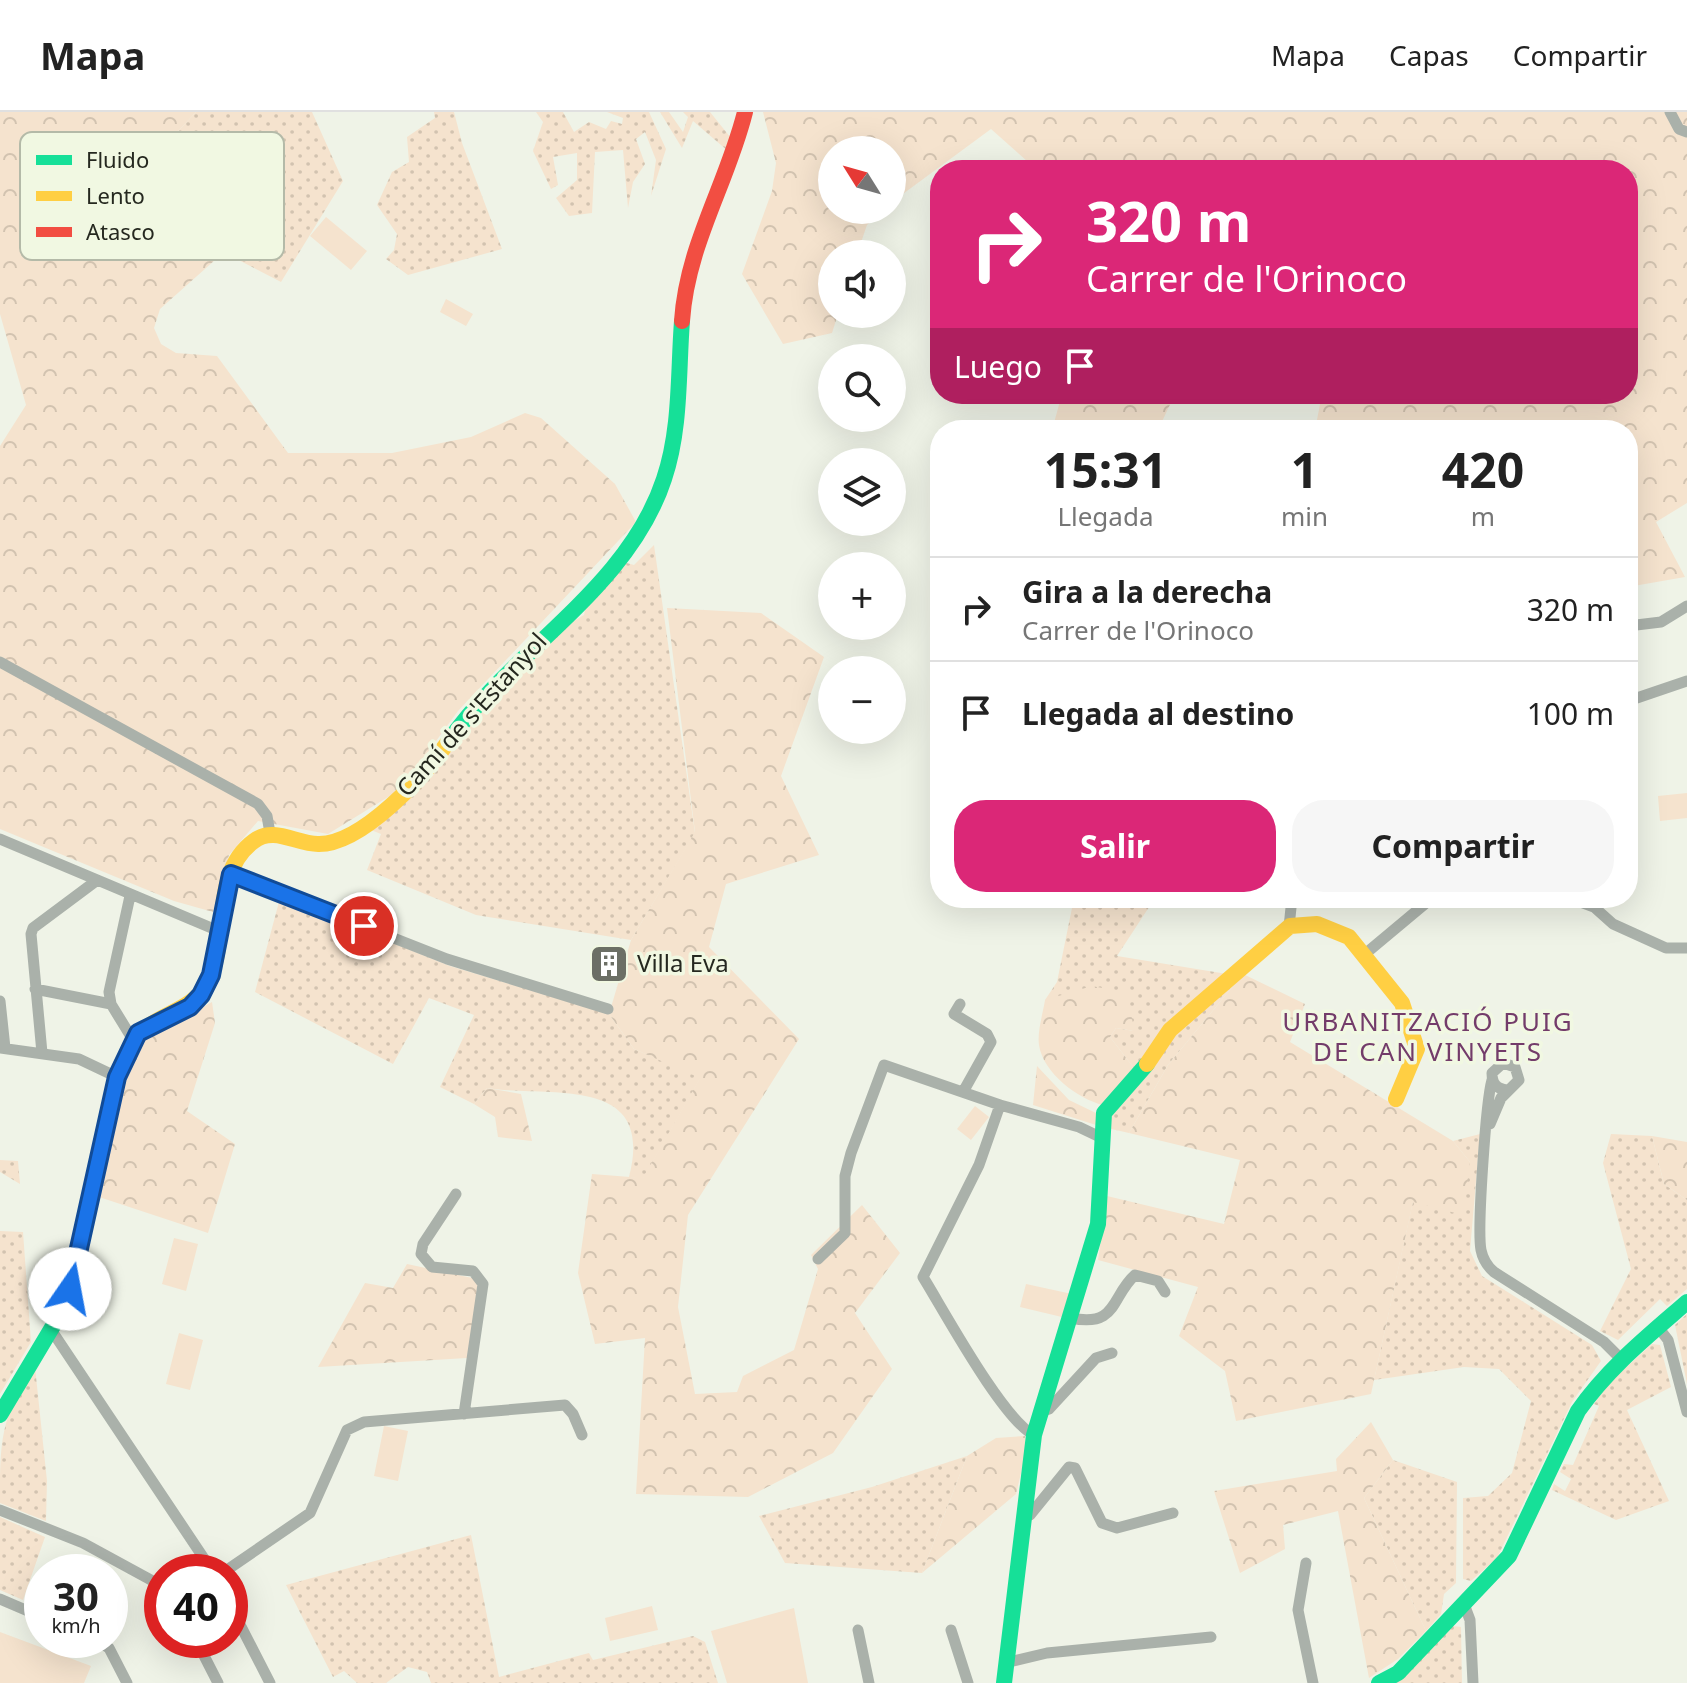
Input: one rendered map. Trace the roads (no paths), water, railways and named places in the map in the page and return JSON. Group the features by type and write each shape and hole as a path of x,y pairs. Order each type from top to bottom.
{"street":[{"name":"Camí de s'Estanyol","path":"270,833 331,844 403,796 469,712 632,540 661,488 668,463 675,426 687,280 703,223 735,150 745,112"},
{"path":"1670,112 1679,129 1687,132"},
{"path":"1638,625 1661,622 1687,606"},
{"path":"0,662 258,804 267,816 270,833 242,851 231,874 211,975 197,1001 144,1029 133,1040 117,1077 70,1289 50,1328 10,1388 0,1415"},
{"path":"1638,698 1687,681"},
{"path":"0,839 221,932"},
{"path":"231,874 447,959 608,1009"},
{"path":"42,1053 33,928 96,881"},
{"path":"130,896 109,992 111,1004 133,1040"},
{"path":"1289,927 1291,908"},
{"path":"1365,954 1420,908"},
{"path":"1595,908 1613,924 1666,948 1687,948"},
{"path":"1002,1682 1034,1435 1098,1224 1100,1137 1104,1113 1137,1080 1170,1030 1289,927 1302,924 1332,928 1365,954 1402,1003 1417,1042 1396,1099"},
{"path":"35,989 111,1004"},
{"path":"0,1001 2,1048 79,1059 117,1077"},
{"path":"960,1004 954,1014 987,1034 991,1042 963,1092"},
{"path":"1487,1134 1492,1112 1507,1090 1519,1080 1515,1067 1503,1063 1497,1066 1485,1110 1487,1134 1480,1238 1487,1265 1604,1342 1621,1359"},
{"path":"818,1259 845,1233 845,1176 884,1065 1000,1105 1079,1127 1100,1137"},
{"path":"1492,1080 1497,1087 1507,1090"},
{"path":"1000,1105 979,1165 923,1277 990,1387 1023,1428 1034,1435"},
{"path":"456,1194 423,1244 421,1254 432,1267 473,1271 483,1284 464,1414"},
{"path":"1071,1318 1087,1321 1099,1319 1125,1292 1135,1275 1158,1281 1165,1292"},
{"path":"1381,1683 1398,1673 1509,1556 1578,1411 1621,1359 1687,1302"},
{"path":"1658,1327 1668,1340 1687,1412"},
{"path":"50,1328 201,1554"},
{"path":"1040,1412 1049,1409 1096,1358 1112,1353"},
{"path":"248,1556 310,1513 347,1430 364,1422 565,1405 573,1414 582,1435"},
{"path":"1026,1515 1030,1515 1069,1467 1075,1468 1102,1523 1117,1528 1173,1513"},
{"path":"0,1510 83,1543 144,1576"},
{"path":"1306,1563 1298,1610 1313,1683"},
{"path":"0,1599 24,1609"},
{"path":"1464,1604 1470,1620 1473,1683"},
{"path":"858,1630 869,1683"},
{"path":"951,1630 968,1683"},
{"path":"1005,1663 1047,1653 1211,1637"},
{"path":"248,1640 270,1683"},
{"path":"114,1658 127,1683"},
{"path":"205,1658 218,1683"}],"place":[{"name":"Villa Eva","path":"609,964"}],"district":[{"name":"URBANITZACIÓ PUIG DE CAN VINYETS","path":"1428,1037"}]}
